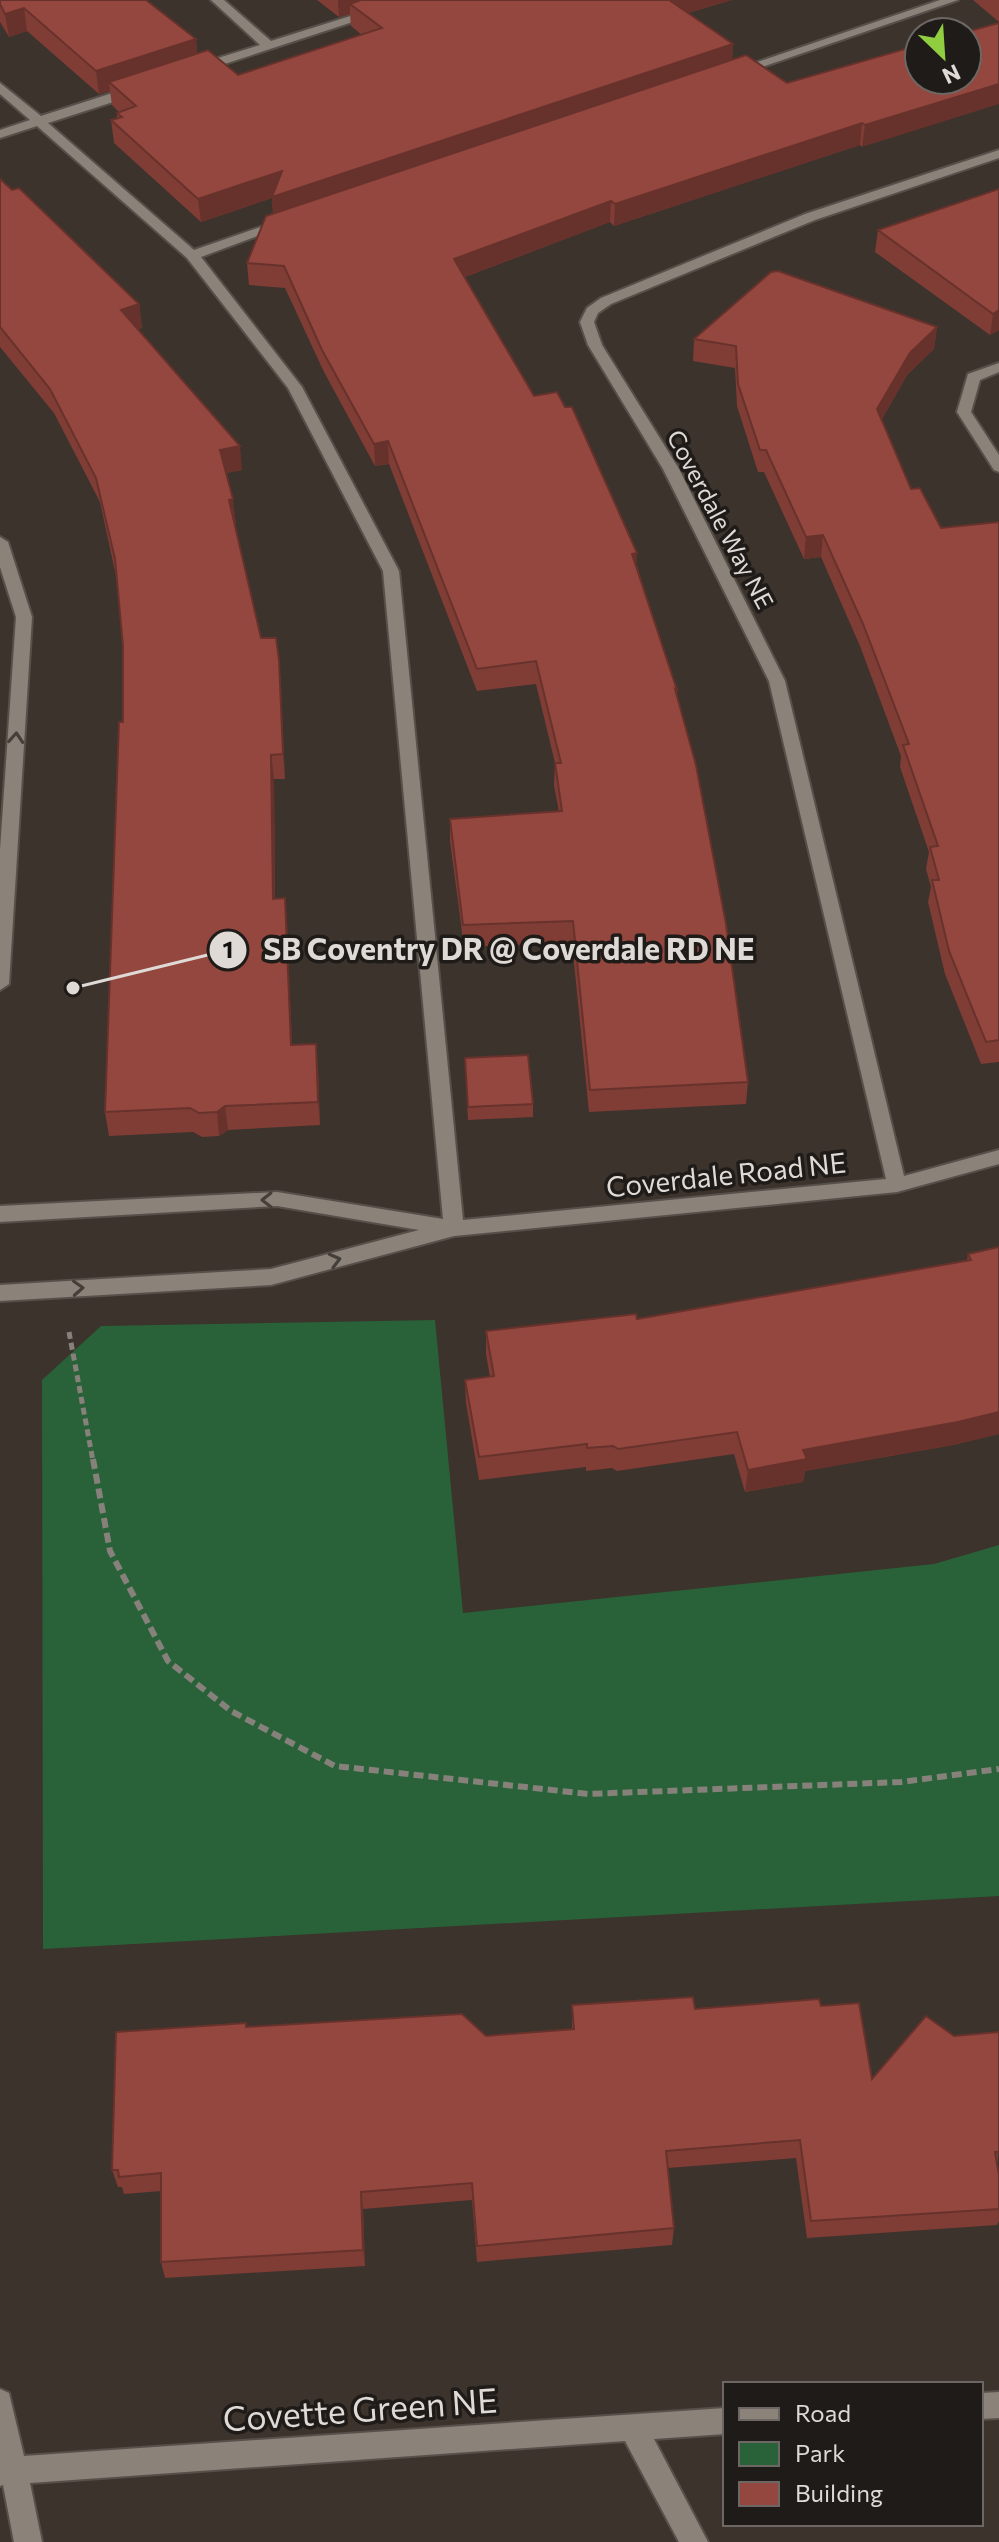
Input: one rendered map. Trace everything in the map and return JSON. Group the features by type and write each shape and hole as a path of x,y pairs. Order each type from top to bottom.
{"street":[{"path":"217,0 269,46"},
{"path":"182,74 414,0"},
{"path":"717,78 952,0"},
{"path":"0,134 153,84"},
{"path":"0,87 192,255 295,387 391,571 454,1228"},
{"name":"Coverdale Way NE","path":"897,1185 777,681 671,469 595,345 587,322 592,311 606,301 810,217 999,154"},
{"path":"192,255 297,220"},
{"path":"999,367 973,377 964,412 999,467"},
{"path":"0,542 24,617 0,984"},
{"name":"Coverdale Road NE","path":"0,1293 271,1277 454,1228 897,1185 999,1157"},
{"name":"Coverdale Road NE","path":"0,1214 277,1199 454,1228"},
{"path":"0,2402 6,2470 28,2542"},
{"name":"Covette Green NE","path":"6,2470 723,2421"},
{"path":"632,2426 694,2542"}],"path":[{"path":"69,1332 110,1551 168,1661 231,1711 335,1766 588,1794 901,1782 999,1769"}],"green space":[{"path":"435,1320 463,1613 934,1564 999,1545 999,1896 43,1949 42,1380 101,1326"}],"building":[{"path":"0,0 146,0 196,39 96,71 24,8 5,14"},
{"path":"361,0 669,0 733,44 272,197 282,171 198,199 111,120 122,117 117,113 136,106 109,82 208,50 238,75 382,28 350,4"},
{"path":"999,23 999,84 983,89 983,27"},
{"path":"903,50 903,96 960,96 865,125 862,123 615,204 611,201 454,259 534,396 557,392 565,407 572,407 637,553 632,554 677,690 696,765 726,924 748,1082 590,1090 573,921 463,925 450,819 562,811 555,763 561,763 536,661 477,669 388,441 374,444 322,350 284,266 247,263 266,216 746,55 787,83"},
{"path":"0,179 12,190 19,188 139,304 121,310 240,446 220,450 233,499 229,500 261,638 276,638 279,660 283,754 271,755 273,899 285,898 291,1045 316,1044 318,1102 225,1106 217,1112 199,1113 190,1108 105,1112 119,722 123,722 123,646 115,559 96,478 50,389 0,327"},
{"path":"999,189 999,310 993,314 878,230"},
{"path":"778,271 937,327 910,353 877,409 911,489 920,488 941,528 999,522 999,1040 986,1042 949,951 932,880 939,880 930,847 938,846 903,745 909,744 863,624 823,535 806,537 766,450 760,450 738,384 736,346 694,339 771,272"},
{"path":"528,1055 533,1104 468,1107 465,1058"},
{"path":"999,1247 999,1412 803,1450 807,1459 748,1470 737,1432 618,1449 613,1446 587,1448 587,1444 479,1457 465,1380 494,1376 486,1331 636,1314 637,1319 971,1260 968,1254"},
{"path":"693,1997 695,2009 819,1999 821,2006 859,2003 872,2079 926,2016 954,2036 999,2032 999,2152 995,2152 999,2209 811,2221 800,2140 666,2151 674,2228 477,2246 472,2183 361,2192 363,2250 161,2262 161,2173 119,2177 118,2170 112,2170 116,2032 462,2014 486,2036 574,2029 572,2005"}],"place":[{"name":"SB Coventry DR @ Coverdale RD NE","path":"73,988"}]}
